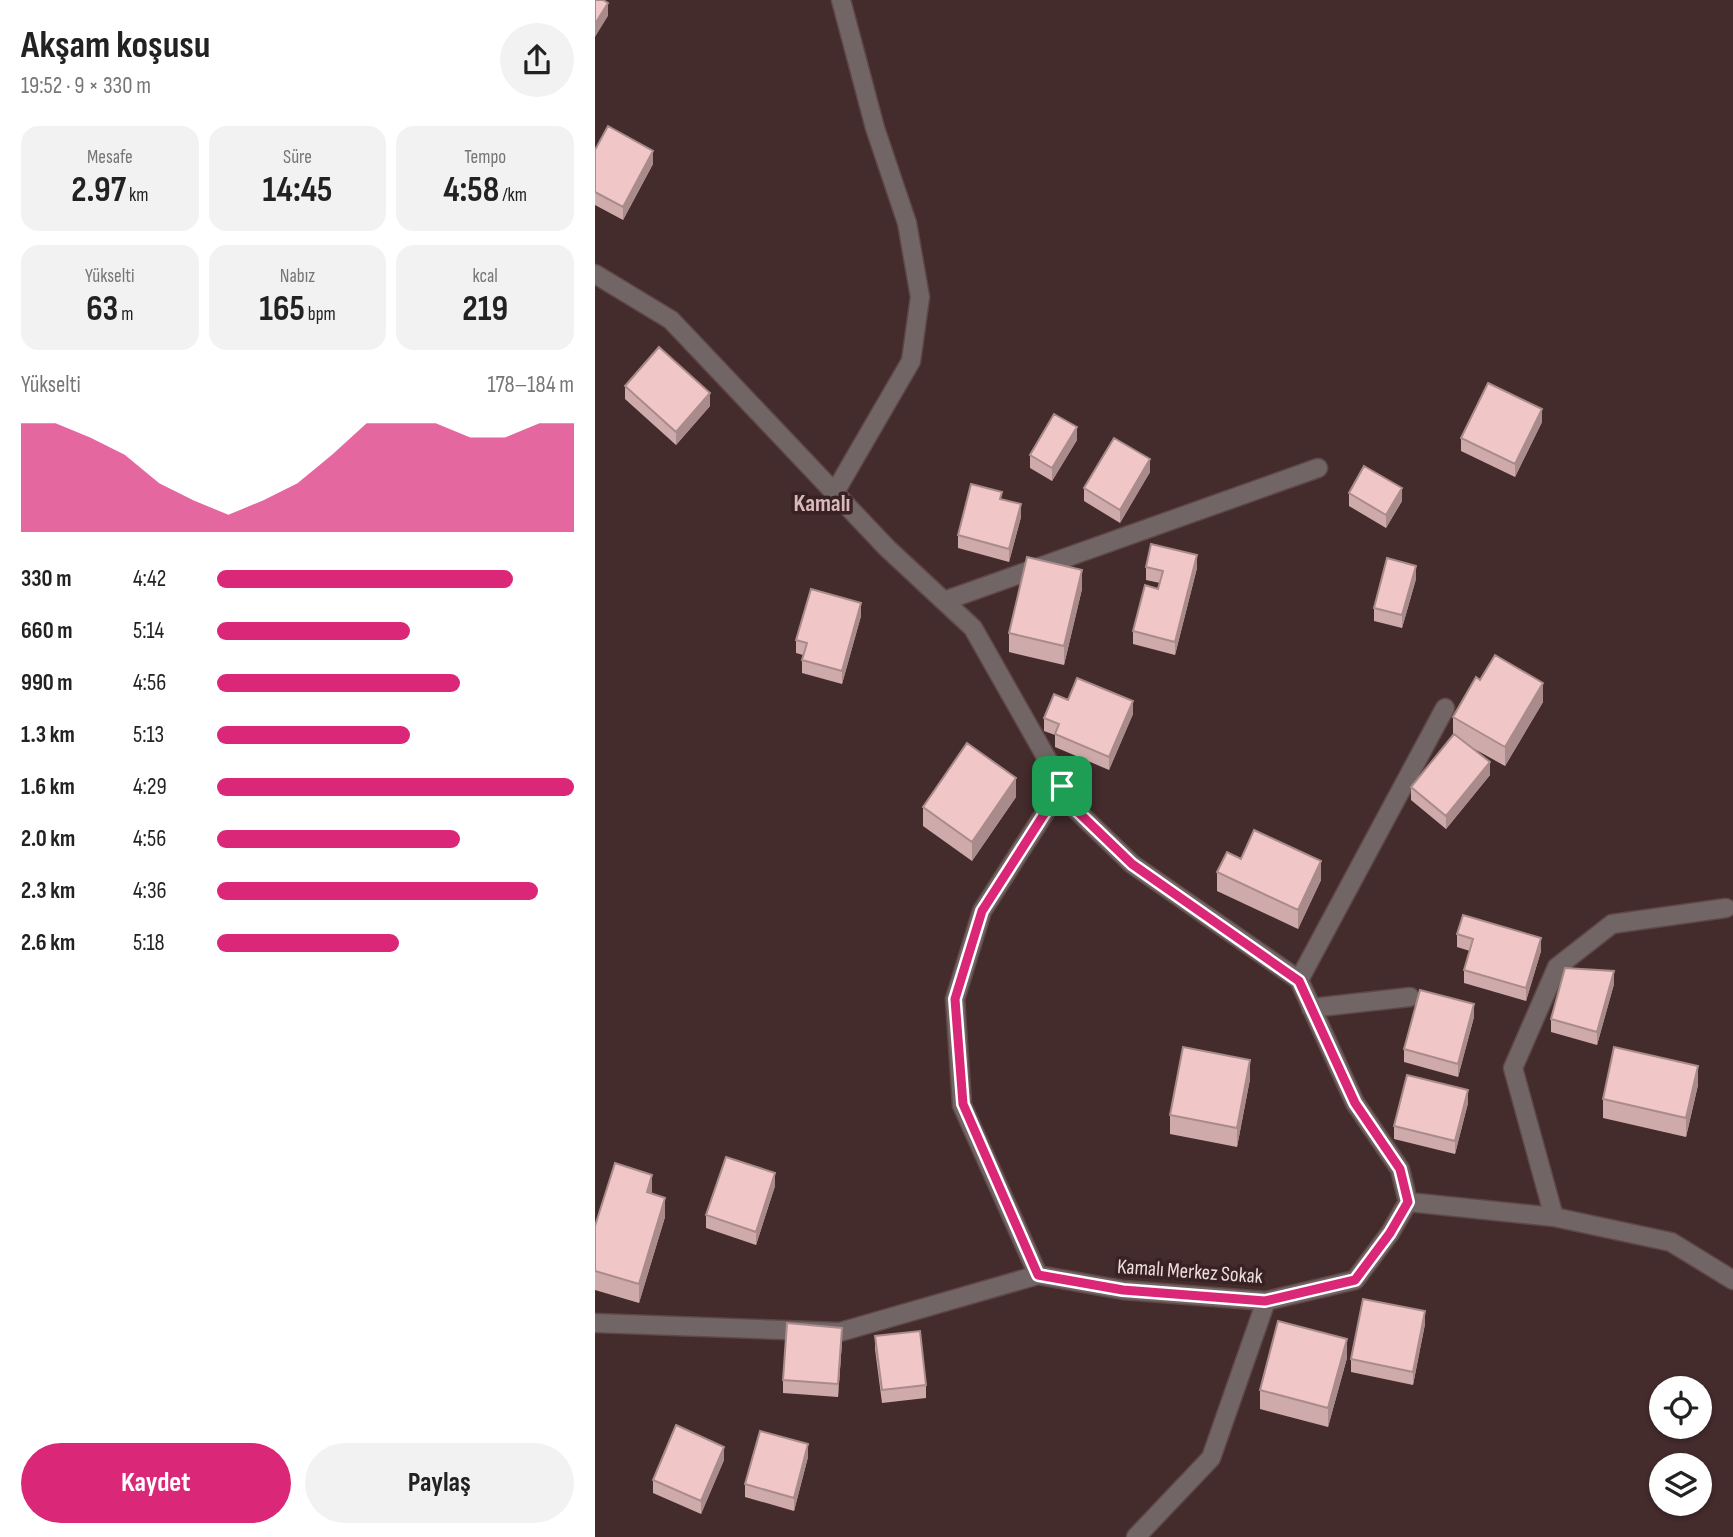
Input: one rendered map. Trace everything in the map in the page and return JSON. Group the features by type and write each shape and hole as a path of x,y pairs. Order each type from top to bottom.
{"street":[{"path":"835,492 911,362 920,297 907,223 875,128 841,0"},
{"path":"595,274 671,320 887,548 973,628 1076,810 1132,864 1299,981 1355,1103 1400,1169 1408,1202 1554,1217 1671,1242 1733,1280"},
{"path":"944,601 1318,468"},
{"path":"1299,981 1445,708"},
{"path":"1038,1275 963,1104 955,999 982,911 1062,786"},
{"path":"1554,1217 1513,1068 1556,967 1612,924 1726,908"},
{"path":"1311,1008 1409,997"},
{"name":"Kamalı Merkez Sokak","path":"595,1323 840,1332 1038,1275 1123,1290 1265,1301 1355,1280 1390,1233 1408,1202"},
{"path":"1136,1537 1211,1458 1265,1301"}],"building":[{"path":"595,0 608,3 595,24"},
{"path":"608,126 653,151 623,207 595,192 595,150"},
{"path":"659,347 710,393 676,432 625,386"},
{"path":"1488,383 1542,409 1515,464 1461,438"},
{"path":"1054,414 1077,427 1052,468 1030,455"},
{"path":"1114,438 1150,459 1120,510 1084,488"},
{"path":"1364,466 1402,488 1386,515 1349,493"},
{"path":"971,484 1002,492 1000,499 1021,504 1009,549 958,535"},
{"path":"1151,544 1197,555 1175,642 1133,631 1145,585 1158,589 1163,571 1146,567"},
{"path":"1027,557 1082,570 1064,646 1009,633"},
{"path":"1387,558 1416,566 1402,615 1374,608"},
{"path":"811,589 861,603 842,671 802,660 807,643 796,640"},
{"path":"1495,655 1543,683 1505,747 1453,717 1476,677 1480,680"},
{"path":"1077,678 1133,701 1109,757 1055,734 1059,724 1044,718 1054,694 1068,700"},
{"path":"1454,734 1490,762 1446,816 1411,787"},
{"path":"967,743 1016,778 972,842 923,807"},
{"path":"1254,830 1321,861 1298,910 1217,872 1227,852 1241,859"},
{"path":"1463,915 1541,938 1526,988 1464,970 1473,939 1457,934"},
{"path":"1565,968 1614,971 1597,1032 1551,1019"},
{"path":"1420,990 1474,1004 1458,1064 1404,1049"},
{"path":"1183,1047 1250,1060 1237,1128 1170,1115"},
{"path":"1614,1047 1698,1066 1686,1118 1603,1099"},
{"path":"1407,1075 1468,1090 1455,1141 1394,1126"},
{"path":"726,1157 775,1173 756,1232 706,1215"},
{"path":"615,1163 652,1175 647,1192 665,1198 639,1284 595,1271 595,1226"},
{"path":"1363,1299 1425,1311 1413,1372 1351,1359"},
{"path":"1278,1321 1347,1339 1328,1408 1260,1390"},
{"path":"787,1323 842,1328 838,1384 783,1380"},
{"path":"920,1331 926,1385 882,1390 875,1336"},
{"path":"676,1425 724,1447 701,1501 653,1480"},
{"path":"760,1431 808,1444 794,1498 745,1484"}],"district":[{"name":"Kamalı","path":"822,503"}],"route":[{"path":"1062,786 1076,810 1132,864 1299,981 1355,1103 1400,1169 1408,1202 1390,1233 1355,1280 1265,1301 1123,1290 1038,1275 963,1104 955,999 982,911 1062,786"}]}
